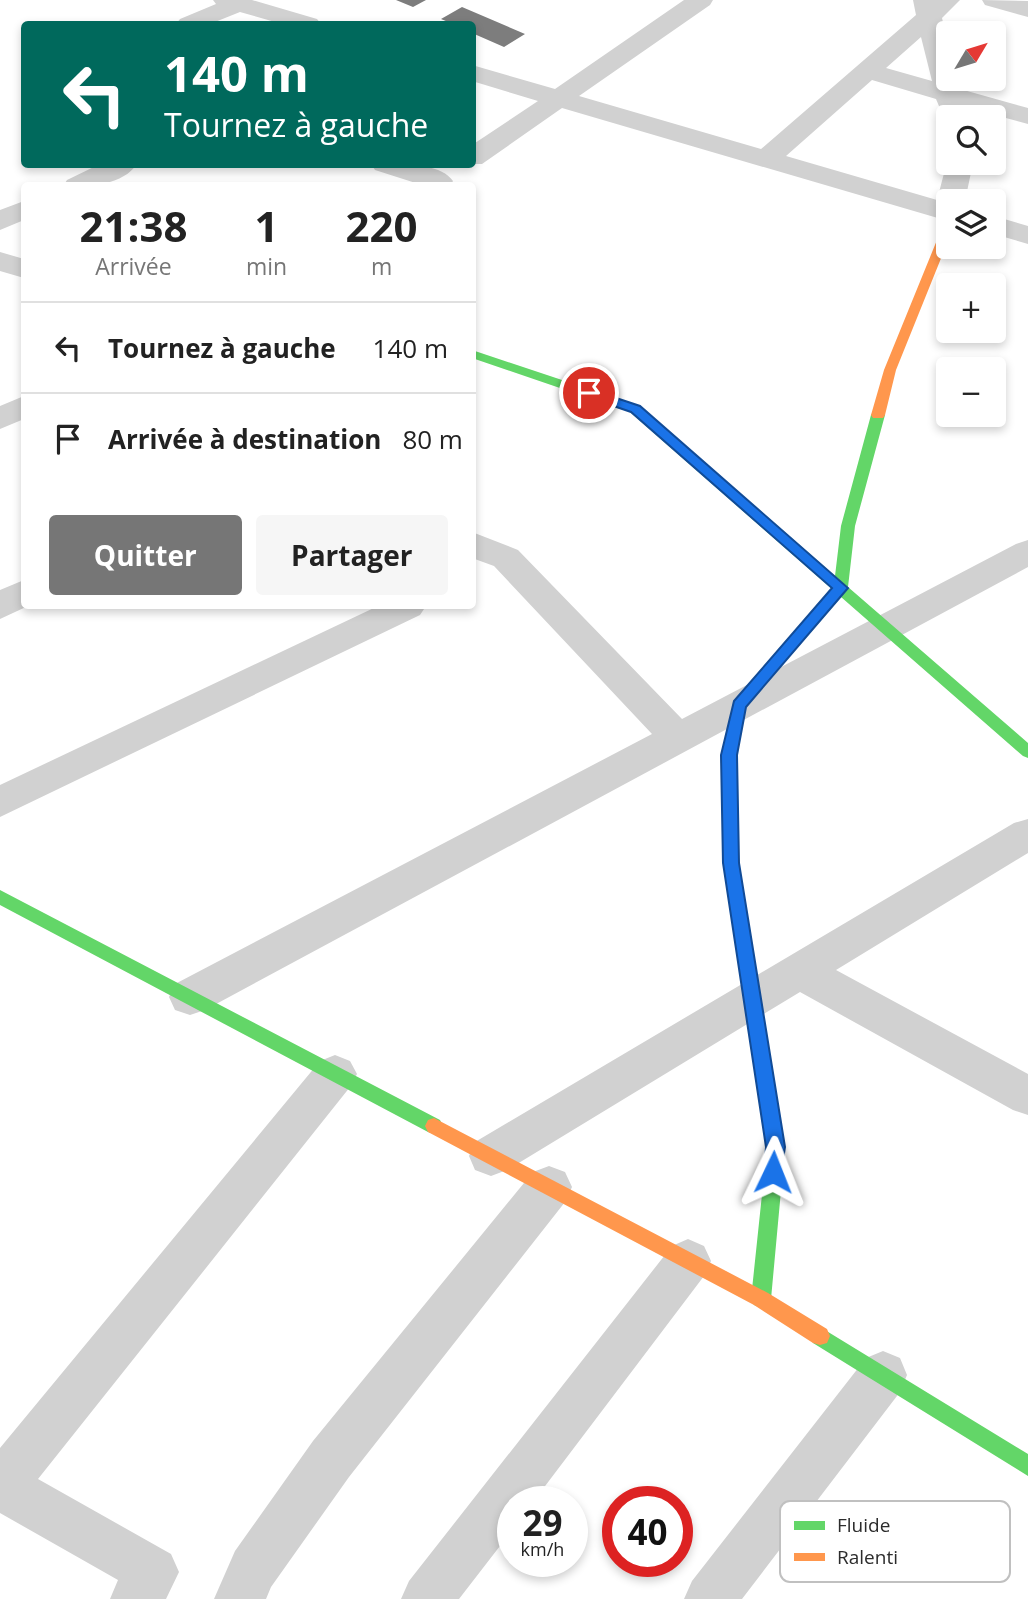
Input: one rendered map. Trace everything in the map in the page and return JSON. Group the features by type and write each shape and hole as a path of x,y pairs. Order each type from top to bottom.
{"street":[{"path":"476,155 701,0"},
{"path":"766,159 867,71 926,9 948,0"},
{"path":"994,0 1028,9"},
{"path":"195,21 232,2 298,21"},
{"path":"926,9 951,105"},
{"path":"867,71 951,105"},
{"path":"476,74 936,209"},
{"path":"1006,113 1028,116"},
{"path":"85,182 114,168"},
{"path":"396,168 433,182"},
{"path":"437,182 457,168"},
{"path":"0,221 21,211"},
{"path":"1006,229 1028,235"},
{"path":"761,1299 776,1147 731,863 729,755 739,705 841,588 848,526 890,370 936,257"},
{"path":"0,261 21,268"},
{"path":"476,355 635,409 1028,752"},
{"path":"0,419 21,408"},
{"path":"476,546 506,558 678,738"},
{"path":"190,997 1028,552"},
{"path":"476,572 506,558"},
{"path":"0,606 21,594"},
{"path":"0,802 402,609"},
{"path":"491,1156 1028,834"},
{"path":"0,897 761,1299 1028,1466"},
{"path":"800,971 1028,1096"},
{"path":"136,1599 153,1572 1,1486 335,1074"},
{"path":"240,1599 253,1569 331,1459 550,1187"},
{"path":"427,1599 688,1261"},
{"path":"786,1501 883,1375"},
{"path":"710,1599 780,1508"}],"building":[{"path":"396,0 426,0 413,7"},
{"path":"462,7 525,34 504,47 476,35 476,21 441,19"}],"traffic: fast":[{"path":"476,355 635,409 1028,752"},
{"path":"761,1299 776,1147 731,863 729,755 739,705 841,588 848,526 878,415"},
{"path":"0,897 434,1126"},
{"path":"820,1336 1028,1466"}],"traffic: slow":[{"path":"878,415 890,370 936,257"},
{"path":"434,1126 761,1299 820,1336"}],"route":[{"path":"589,393 635,409 841,588 739,705 729,755 731,863 776,1147 773,1172"}]}
